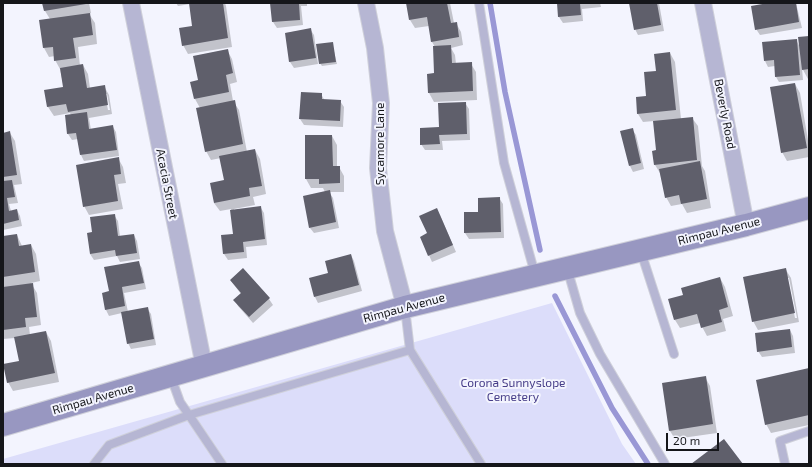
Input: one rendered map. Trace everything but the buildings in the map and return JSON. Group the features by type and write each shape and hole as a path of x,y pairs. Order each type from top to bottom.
{"main road":[{"name":"Rimpau Avenue","path":"3,424 405,307 746,225 809,208"}],"street":[{"name":"Acacia Street","path":"131,3 204,366"},
{"name":"Sycamore Lane","path":"366,3 375,48 381,103 378,168 385,231 405,307"},
{"name":"Beverly Road","path":"703,3 746,225"}],"lane":[{"path":"479,3 504,163 536,275"},
{"path":"641,250 674,354"},
{"path":"567,268 580,313 600,354 665,464"},
{"path":"405,307 410,350 482,464"},
{"path":"94,464 109,445 189,415 410,350"},
{"path":"170,376 180,402 222,464"},
{"path":"785,464 780,441 809,432"}],"green space":[{"name":"Corona Sunnyslope Cemetery","path":"552,303 622,444 636,464 3,464 3,459"}],"waterway":[{"path":"490,3 505,92 540,250"},
{"path":"555,296 612,408 648,464"}]}
